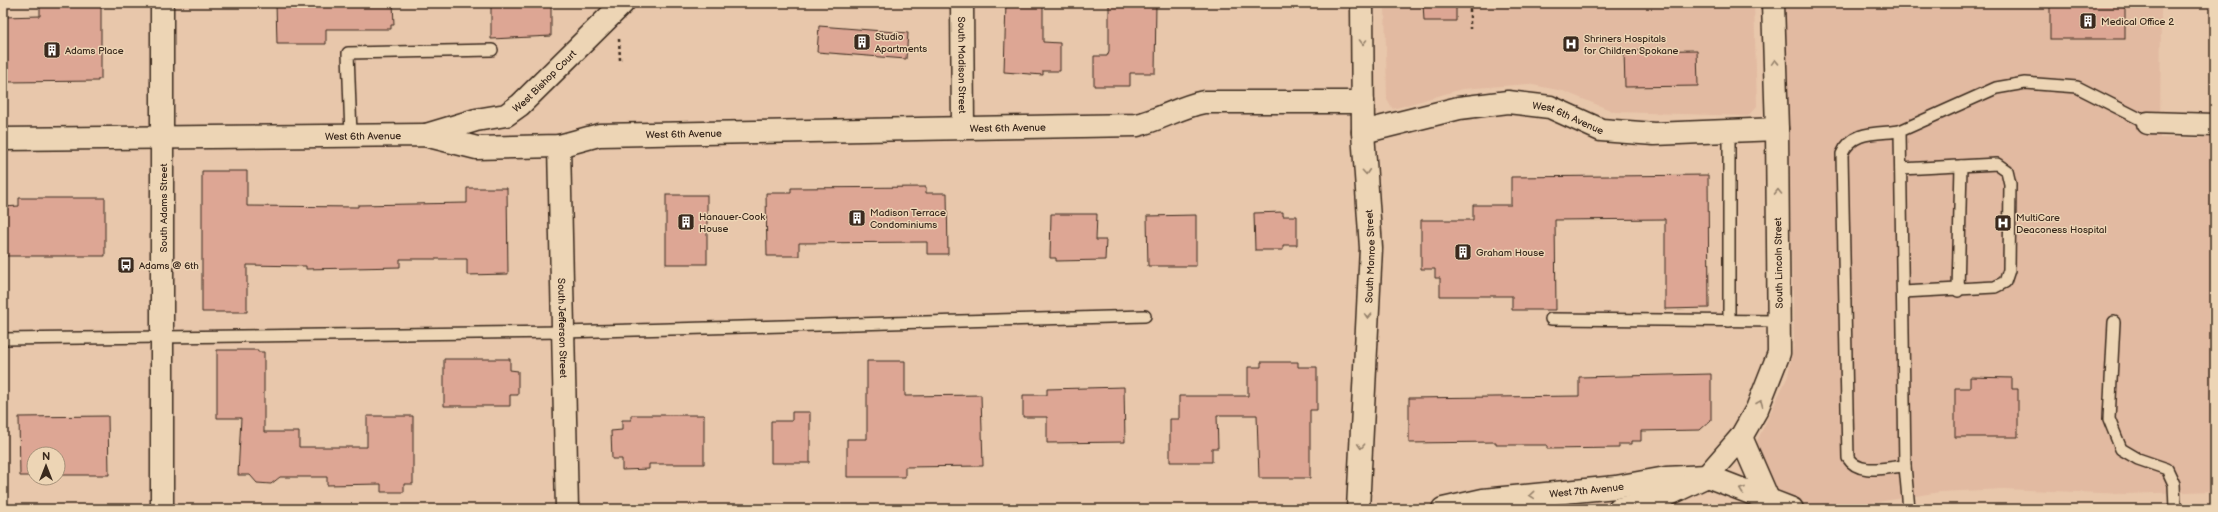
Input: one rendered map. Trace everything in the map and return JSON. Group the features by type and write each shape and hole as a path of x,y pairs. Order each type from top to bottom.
{"street":[{"name":"South Adams Street","path":"162,3 162,509"},
{"name":"West Bishop Court","path":"425,135 476,120 506,115 520,105 624,3"},
{"name":"South Madison Street","path":"962,3 963,127"},
{"name":"South Monroe Street","path":"1358,509 1371,248 1363,132 1362,3"},
{"name":"South Lincoln Street","path":"1741,437 1758,409 1779,353 1777,129 1773,3"},
{"name":"West 6th Avenue","path":"3,139 163,136 425,135 477,148 558,146 599,136 963,127 1137,125 1154,121 1184,106 1204,102 1363,102"},
{"name":"West 6th Avenue","path":"1363,132 1459,108 1508,102 1550,107 1601,130 1654,134 1777,129"},
{"path":"2148,123 2215,125"},
{"name":"South Jefferson Street","path":"558,146 568,509"},
{"path":"1619,509 1659,499 1707,476 1741,437 1767,504"},
{"name":"West 7th Avenue","path":"1443,509 1483,500 1616,488 1666,478 1707,476 1767,504 1792,509"}],"lane":[{"path":"350,136 348,53 492,50"},
{"path":"1905,466 1863,469 1852,464 1848,458 1842,154 1846,144 1856,137 1900,131 1996,88 2025,83 2077,87 2148,123"},
{"path":"1729,131 1729,321"},
{"path":"1900,131 1904,292 1905,466 1909,509"},
{"path":"1901,169 1997,164 2008,171 2010,184 2009,270 2005,282 1995,287 1958,291 1904,292"},
{"path":"1958,291 1961,166"},
{"path":"3,339 563,332 1145,316"},
{"path":"1551,319 1779,321"},
{"path":"2114,322 2109,420 2121,449 2138,459 2167,469 2174,484 2175,509"}],"path":[{"path":"1470,3 1470,29"},
{"path":"619,35 620,60"}],"shaded area":[{"name":"Shriners Hospitals for Children Spokane","path":"1385,3 1754,3 1757,106 1748,116 1615,112 1563,91 1528,84 1462,89 1393,109 1387,100"},
{"name":"MultiCare Deaconess Hospital","path":"1785,3 2161,3 2160,138 2215,138 2215,491 2126,494 2004,489 1940,492 1860,505 1802,505 1782,498 1766,484 1757,465 1757,441 1788,376 1794,343"}],"building":[{"name":"Adams Place","path":"40,3 101,3 101,79 98,79 98,81 6,82 3,80 3,17 40,16"},
{"path":"276,3 393,3 394,25 391,25 391,29 326,29 326,44 277,44"},
{"path":"491,3 551,3 551,36 491,39"},
{"path":"1006,3 1043,3 1043,42 1060,43 1060,71 1043,71 1043,75 1004,72"},
{"path":"1109,3 1156,3 1155,73 1130,73 1130,86 1094,86 1094,56 1107,56 1109,51"},
{"path":"1423,3 1456,3 1456,21 1424,21"},
{"name":"Medical Office 2","path":"2050,3 2125,3 2125,39 2050,39"},
{"name":"Studio Apartments","path":"819,26 908,33 906,59 817,52"},
{"path":"1697,50 1698,86 1625,87 1624,51"},
{"path":"202,171 247,171 247,206 358,207 358,205 467,203 467,188 507,188 508,274 467,275 467,259 400,259 400,267 306,269 306,266 247,265 247,312 202,312"},
{"path":"1708,175 1709,308 1665,309 1665,219 1555,220 1556,310 1512,310 1512,296 1440,296 1440,278 1435,278 1435,269 1421,269 1421,220 1473,220 1473,205 1511,205 1511,177"},
{"name":"Madison Terrace Condominiums","path":"926,187 926,193 947,193 948,254 927,254 927,242 799,243 799,256 767,256 766,193 791,193 791,188"},
{"name":"Hanauer-Cook House","path":"666,195 707,195 707,264 666,264"},
{"path":"19,198 105,198 105,256 3,256 3,207 19,206"},
{"path":"1283,212 1283,216 1297,216 1297,245 1283,245 1283,250 1255,250 1254,213"},
{"path":"1051,214 1097,214 1096,240 1106,240 1105,260 1056,261 1056,258 1050,258"},
{"path":"1196,215 1196,266 1148,266 1147,216"},
{"path":"217,350 258,350 258,352 264,352 264,432 299,432 299,447 367,447 367,416 413,416 413,484 404,484 404,492 381,492 381,484 327,485 327,477 280,477 271,484 257,483 250,475 238,475 241,418 217,418"},
{"path":"444,359 510,359 510,370 518,371 518,395 510,395 510,406 444,406"},
{"path":"867,361 905,361 905,396 981,395 983,466 905,467 905,477 847,477 847,439 867,439"},
{"path":"1261,362 1298,362 1298,367 1317,367 1317,410 1310,410 1310,478 1259,478 1257,415 1217,415 1218,448 1212,448 1212,462 1170,462 1170,419 1179,419 1179,396 1248,396 1248,367 1261,367"},
{"path":"1711,374 1711,420 1700,430 1641,431 1641,441 1631,441 1631,444 1619,444 1619,448 1547,449 1547,445 1496,445 1496,442 1409,443 1409,398 1579,396 1579,377"},
{"path":"1970,377 2012,378 2012,389 2018,389 2018,437 1955,437 1955,388 1970,388"},
{"path":"1124,387 1125,442 1047,443 1047,417 1023,417 1023,395 1047,395 1047,389"},
{"path":"792,412 810,412 810,463 771,463 771,421 792,421"},
{"path":"631,415 704,415 704,464 649,464 649,469 622,470 622,459 612,459 611,431 622,430 622,420 631,420"},
{"path":"108,416 109,475 66,475 66,446 26,446 26,476 20,476 19,417"}],"place":[{"name":"Medical Office 2","path":"2088,21"},
{"name":"Studio Apartments","path":"862,42"},
{"name":"Shriners Hospitals for Children Spokane","path":"1571,44"},
{"name":"Adams Place","path":"52,50"},
{"name":"Madison Terrace Condominiums","path":"857,218"},
{"name":"Hanauer-Cook House","path":"686,222"},
{"name":"MultiCare Deaconess Hospital","path":"2003,223"},
{"name":"Graham House","path":"1463,252"},
{"name":"Adams @ 6th","path":"126,265"}]}
